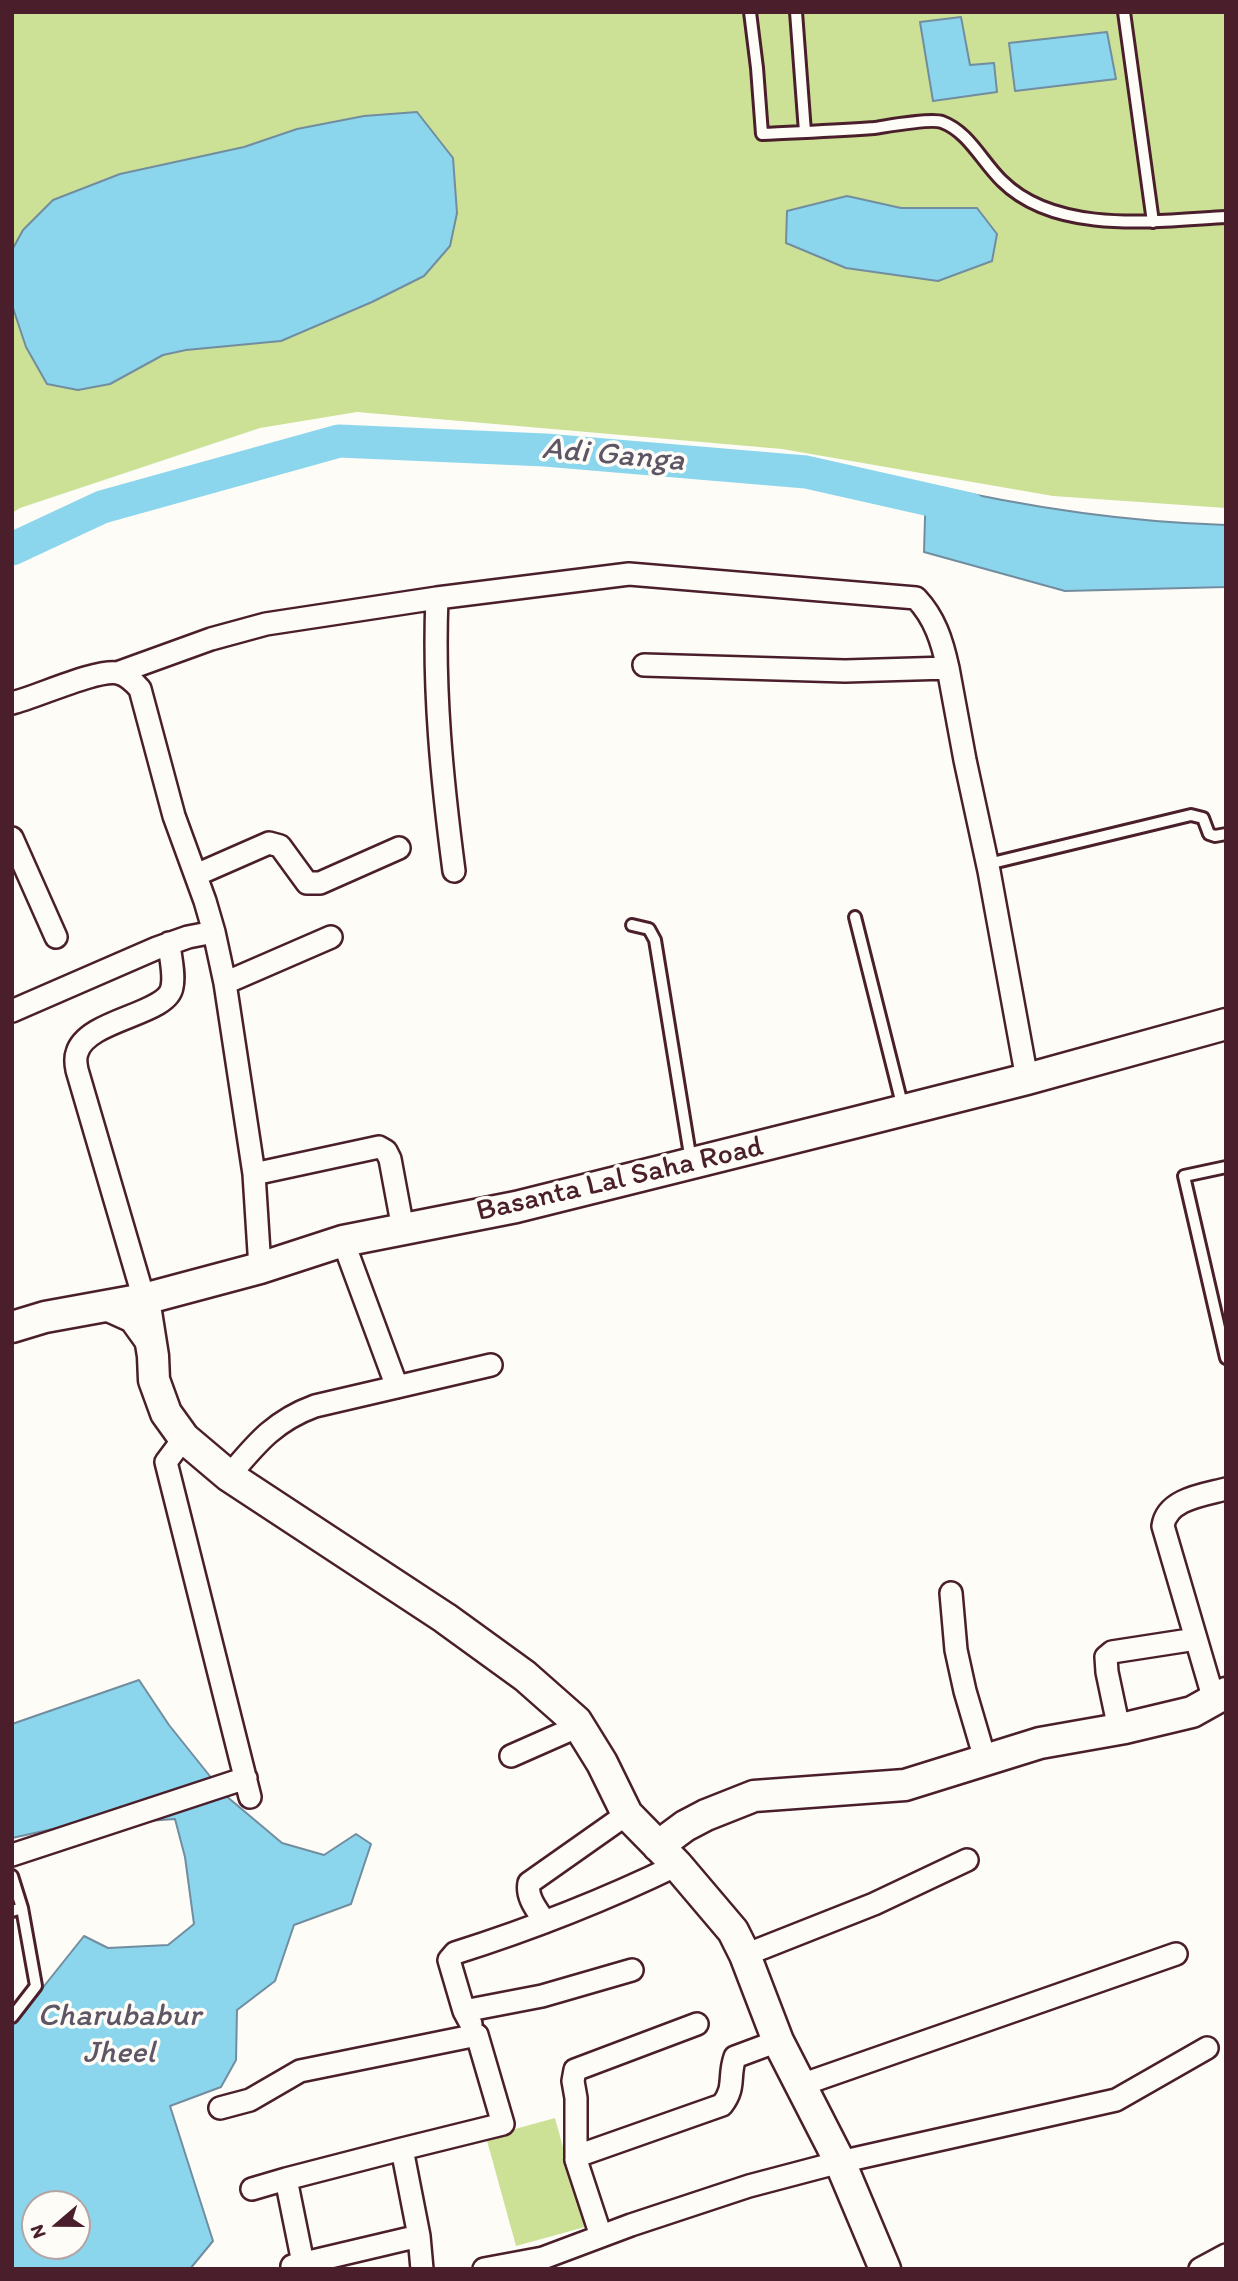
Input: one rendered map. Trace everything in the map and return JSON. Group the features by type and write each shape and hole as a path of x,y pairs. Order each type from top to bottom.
{"street":[{"path":"12,703 89,678 117,673 211,639 267,624 437,598 629,574 916,598 927,609 940,634 948,668 988,864 1027,1079"},
{"path":"437,598 435,683 454,871"},
{"path":"644,665 845,671 948,668"},
{"path":"117,673 131,679 140,689 174,816 214,932 225,984 254,1174 260,1268"},
{"path":"12,838 56,937"},
{"path":"196,875 269,843 280,846 307,883 320,883 399,848"},
{"path":"12,1011 169,943 214,932"},
{"path":"225,984 331,937"},
{"path":"169,943 173,989 167,997 97,1031 83,1041 76,1054 76,1070 144,1299 154,1380 166,1413 184,1437 229,1476 445,1618 525,1676 579,1726 602,1763 627,1814 668,1855 733,1931 746,1955 778,2041 840,2162 885,2269"},
{"name":"Basanta Lal Saha Road","path":"12,1327 45,1317 144,1299 260,1268 343,1241 516,1206 692,1164 1027,1079 1226,1024"},
{"path":"254,1174 379,1147 386,1151 390,1158 403,1229"},
{"path":"343,1241 397,1387"},
{"path":"100,1307 131,1321 153,1356"},
{"path":"229,1476 263,1436 296,1413 315,1406 491,1365"},
{"path":"12,1855 248,1788 166,1462 184,1437"},
{"path":"252,2189 503,2124 477,2035 464,2011 449,1959 455,1953 620,1893 668,1855 685,1826 706,1815 754,1796 771,1793 891,1787 1065,1737 1119,1729 1192,1712 1220,1697 1196,1639 1163,1526 1164,1516 1173,1507 1226,1489"},
{"path":"951,1593 956,1650 985,1759"},
{"path":"1119,1729 1106,1657 1112,1652 1196,1639"},
{"path":"511,1756 579,1726"},
{"path":"545,1922 530,1898 529,1883 627,1814"},
{"path":"746,1955 874,1904 967,1860"},
{"path":"801,2085 1176,1954"},
{"path":"464,2011 542,1996 632,1970"},
{"path":"600,2236 576,2161 576,2098 573,2081 575,2070 697,2024"},
{"path":"220,2108 250,2100 300,2071 477,2035"},
{"path":"576,2161 583,2154 722,2105 730,2095 735,2057 778,2041"},
{"path":"484,2269 543,2258 569,2259 600,2236 748,2186 840,2162 1116,2100 1207,2048"},
{"path":"402,2150 419,2236 422,2269"},
{"path":"286,2179 297,2266 419,2236"},
{"path":"1200,2269 1226,2255"}],"lane":[{"path":"750,12 762,134 939,121 956,129 1003,183 1035,204 1069,217 1153,222 1226,217"},
{"path":"796,12 805,132"},
{"path":"1124,12 1153,222"},
{"path":"988,864 1191,815 1203,818 1209,834 1226,834"},
{"path":"855,917 904,1110"},
{"path":"632,925 649,929 655,940 692,1164"},
{"path":"1226,1167 1184,1176 1226,1358"},
{"path":"12,1876 17,1910 36,1986 12,2017"}],"green space":[{"path":"12,12 1226,12 1226,508 1053,496 782,449 357,412 260,428 20,508 12,513"},
{"path":"555,2118 585,2227 516,2246 486,2137"}],"water":[{"path":"961,17 970,65 994,63 997,92 933,101 920,22"},
{"path":"1107,32 1116,79 1015,91 1009,43"},
{"path":"417,112 453,158 457,213 450,246 424,276 372,302 281,341 186,350 163,355 110,384 78,390 47,384 26,347 12,305 12,250 23,230 53,200 120,174 244,147 297,129 364,116"},
{"path":"847,196 901,208 977,208 997,234 992,261 938,281 846,268 786,243 787,211"},
{"path":"926,484 1075,512 1150,521 1226,525 1226,587 1065,591 924,552"},
{"name":"Charubabur Jheel","path":"139,1680 169,1725 225,1795 282,1843 324,1855 356,1834 371,1844 351,1904 294,1925 275,1981 237,2010 236,2060 221,2087 170,2106 213,2241 190,2269 12,2269 12,2021 17,2020 84,1936 108,1948 168,1945 194,1924 185,1857 175,1819 62,1827 12,1838 12,1724"}],"waterway":[{"name":"Adi Ganga","path":"12,549 102,507 339,441 545,450 806,472 970,509"}]}
